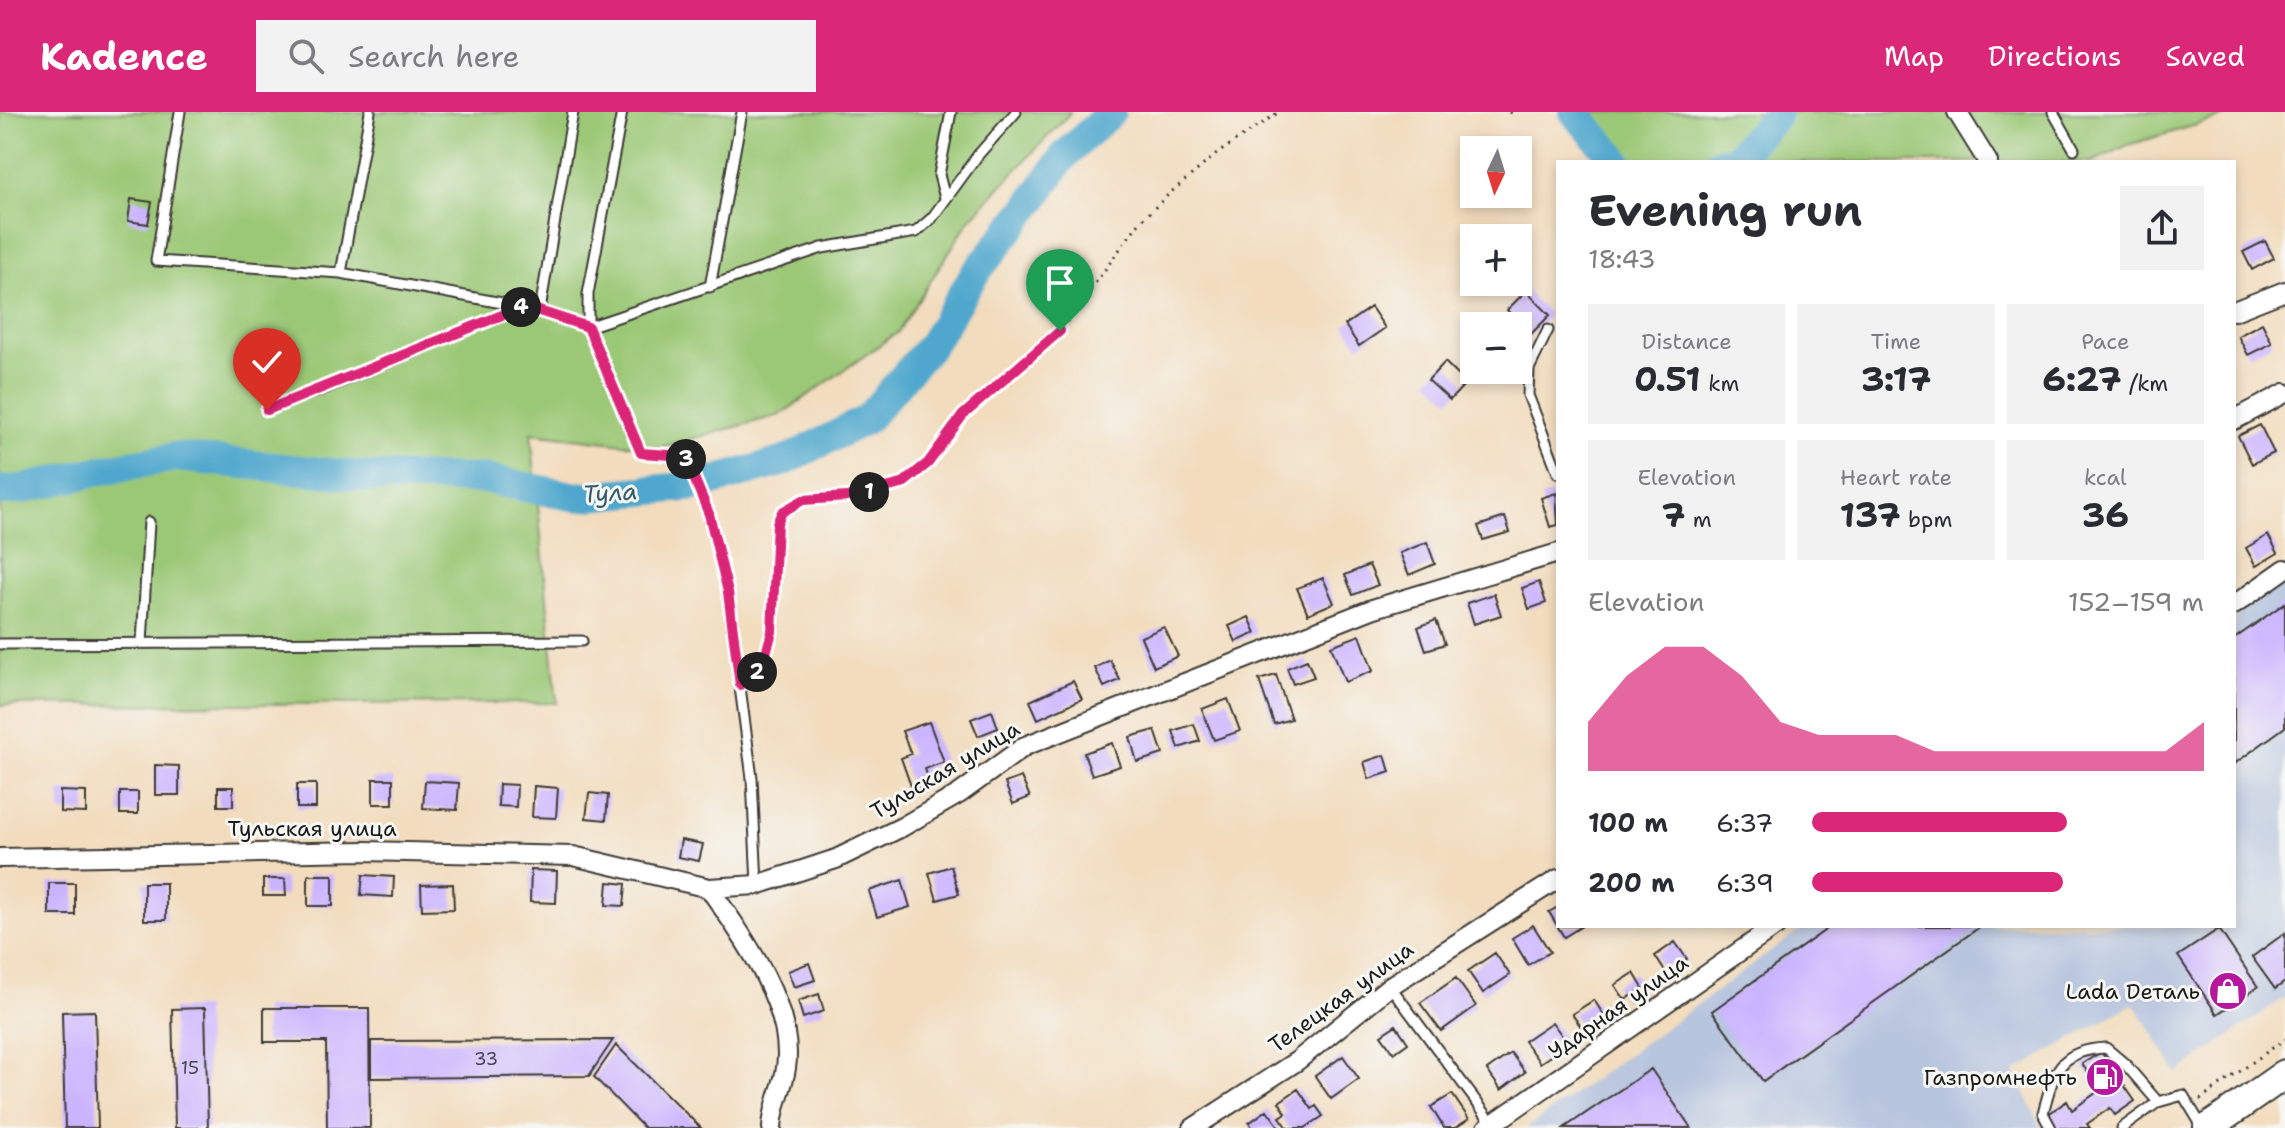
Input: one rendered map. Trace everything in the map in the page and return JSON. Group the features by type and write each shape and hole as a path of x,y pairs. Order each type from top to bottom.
{"main road":[{"path":"2201,1121 2285,1074"}],"street":[{"path":"1957,112 1987,160"},
{"path":"2236,310 2284,294"},
{"path":"2236,419 2285,393"},
{"name":"Тульская улица","path":"0,858 365,851 573,856 709,888 757,885 836,859 902,827 959,794 1025,746 1372,609 1556,554"},
{"path":"2236,604 2285,569"},
{"name":"Телецкая улица","path":"1193,1128 1297,1061 1390,986 1556,880"},
{"path":"709,888 740,932 780,1013 786,1040 786,1069 773,1109 772,1128"},
{"name":"Ударная улица","path":"1490,1126 1773,928"}],"lane":[{"path":"180,112 156,261 341,273 540,310 573,112"},
{"path":"341,273 370,112"},
{"path":"622,112 588,294 588,327 641,453 685,456"},
{"path":"710,287 742,112"},
{"path":"945,198 939,175 951,112"},
{"path":"267,410 524,306 588,327 822,248 916,232 932,218 1016,112"},
{"path":"2053,112 2074,149"},
{"path":"1548,330 1529,369 1528,395 1556,468"},
{"path":"709,514 728,592 752,778 757,885"},
{"path":"142,643 149,522"},
{"path":"0,644 582,641"},
{"path":"1390,986 1490,1126"},
{"path":"2051,1128 2043,1113 2051,1084 2061,1064 2082,1049 2106,1048 2125,1064 2158,1102"},
{"path":"2122,1128 2158,1102 2183,1095 2201,1121"}],"path":[{"path":"740,685 762,667 772,632 777,523 782,512 803,500 847,497 902,484 928,463 963,415 1060,331 1139,223 1218,153 1279,112"},
{"path":"1510,112 1515,115"},
{"path":"685,456 709,514"},
{"path":"2201,1121 2285,1039"}],"shaded area":[{"path":"2285,581 2285,997 2177,1073 2134,1003 2014,1072 2042,1128 1527,1128 1803,928 2236,928 2236,617"}],"green space":[{"path":"0,112 1071,112 970,219 898,332 780,415 657,448 531,433 557,703 0,705"},
{"path":"1562,112 2241,112 2128,145 2096,160 1621,160"}],"building":[{"path":"131,199 152,202 148,224 128,221"},
{"path":"2265,241 2274,258 2252,270 2243,252"},
{"path":"1521,296 1531,296 1550,315 1532,333 1532,312 1507,310"},
{"path":"1371,307 1385,328 1359,346 1345,325"},
{"path":"2262,323 2272,343 2248,355 2238,336"},
{"path":"1445,362 1460,377 1460,384 1465,384 1450,400 1428,380"},
{"path":"2260,425 2274,453 2252,464 2238,436"},
{"path":"1556,493 1556,526 1550,527 1541,498"},
{"path":"1505,517 1510,532 1483,540 1478,526"},
{"path":"2268,535 2278,553 2256,566 2246,548"},
{"path":"1427,542 1435,564 1409,575 1400,553"},
{"path":"1369,565 1378,585 1353,595 1345,575"},
{"path":"1323,578 1334,603 1308,614 1297,588"},
{"path":"1539,582 1546,603 1529,609 1522,588"},
{"path":"1494,594 1501,615 1474,624 1467,603"},
{"path":"2285,603 2285,727 2236,763 2236,638"},
{"path":"1249,617 1256,633 1236,642 1229,626"},
{"path":"1436,620 1445,644 1426,650 1418,627"},
{"path":"1164,627 1178,656 1154,667 1141,637"},
{"path":"1360,635 1373,671 1345,682 1331,646"},
{"path":"1110,660 1120,680 1104,687 1095,668"},
{"path":"1307,660 1314,677 1293,684 1287,668"},
{"path":"1276,675 1291,719 1274,724 1259,680"},
{"path":"1073,681 1082,699 1038,719 1030,701"},
{"path":"1228,699 1240,731 1214,740 1202,709"},
{"path":"992,711 998,728 978,736 971,719"},
{"path":"929,722 944,762 925,769 930,783 912,789 901,758 911,754 902,731"},
{"path":"1194,724 1200,741 1179,748 1173,731"},
{"path":"1155,730 1163,754 1137,762 1130,737"},
{"path":"1112,743 1120,766 1092,775 1084,753"},
{"path":"1385,755 1390,772 1369,779 1364,762"},
{"path":"155,765 179,766 179,795 155,795"},
{"path":"1021,777 1030,797 1013,804 1005,783"},
{"path":"373,779 393,779 393,804 373,804"},
{"path":"425,781 459,783 457,810 423,808"},
{"path":"297,784 316,784 316,808 297,808"},
{"path":"499,784 517,785 516,807 498,806"},
{"path":"534,786 558,788 556,818 532,817"},
{"path":"218,787 233,787 233,806 218,806"},
{"path":"60,791 86,792 86,813 60,812"},
{"path":"120,792 138,792 138,814 120,814"},
{"path":"589,793 608,795 606,820 586,818"},
{"path":"681,840 703,844 699,861 678,857"},
{"path":"951,866 959,894 937,900 929,873"},
{"path":"531,870 557,871 556,903 530,902"},
{"path":"308,875 333,875 333,906 308,906"},
{"path":"363,875 394,877 393,897 361,895"},
{"path":"263,879 285,879 286,896 263,896"},
{"path":"902,880 910,907 877,917 869,891"},
{"path":"608,882 626,884 624,906 606,905"},
{"path":"49,883 75,883 75,915 49,915"},
{"path":"144,883 166,883 166,920 144,920"},
{"path":"453,884 454,909 422,910 421,885"},
{"path":"1556,908 1556,924 1549,912"},
{"path":"1533,925 1550,952 1528,965 1512,938"},
{"path":"1559,928 1579,928 1564,937"},
{"path":"1828,928 1978,928 1763,1081 1712,1011"},
{"path":"2219,929 2258,987 2217,1014 2178,956"},
{"path":"2285,933 2285,982 2275,989 2252,957"},
{"path":"1675,942 1687,959 1666,973 1655,956"},
{"path":"1495,953 1510,975 1483,993 1468,971"},
{"path":"809,963 815,980 794,987 788,971"},
{"path":"1634,973 1643,988 1625,1000 1615,985"},
{"path":"1456,978 1476,1006 1441,1031 1420,1003"},
{"path":"819,994 824,1011 803,1018 798,1001"},
{"path":"1594,1000 1605,1017 1584,1031 1572,1014"},
{"path":"205,1008 208,1128 175,1128 172,1009"},
{"path":"264,1008 369,1008 370,1128 327,1128 326,1042 264,1042"},
{"path":"95,1011 98,1128 65,1128 62,1012"},
{"path":"1552,1022 1568,1044 1540,1063 1524,1041"},
{"path":"1396,1025 1408,1043 1394,1053 1381,1035"},
{"path":"613,1040 589,1076 371,1078 371,1041"},
{"path":"616,1045 701,1128 644,1128 594,1077"},
{"name":"Газпромнефть","path":"2101,1052 2135,1101 2115,1115 2110,1108 2087,1124 2090,1128 2057,1128 2047,1115 2067,1101 2072,1110 2100,1090 2082,1064"},
{"path":"1511,1053 1525,1072 1501,1090 1487,1070"},
{"path":"1343,1056 1359,1079 1331,1099 1315,1076"},
{"path":"1651,1069 1691,1128 1564,1128"},
{"path":"1298,1089 1312,1109 1316,1106 1323,1116 1305,1128 1288,1128 1280,1117 1286,1113 1279,1102"},
{"path":"1452,1094 1469,1119 1455,1128 1444,1128 1431,1107"},
{"path":"1267,1110 1280,1128 1253,1128 1249,1123"}],"waterway":[{"name":"Тула","path":"0,491 176,457 369,477 485,479 577,497 696,486 785,461 867,419 931,345 974,275 1064,156 1111,112"},
{"name":"Тула","path":"1574,112 1616,160"},
{"name":"Тула","path":"1733,160 1777,112"}],"place":[{"name":"Lada Dеталь","path":"2228,991"},
{"name":"Газпромнефть","path":"2105,1077"}],"route":[{"path":"267,410 524,306 588,327 641,453 685,456 709,514 728,592 740,685 762,667 772,632 777,523 782,512 803,500 847,497 902,484 928,463 963,415 1060,331"}]}
